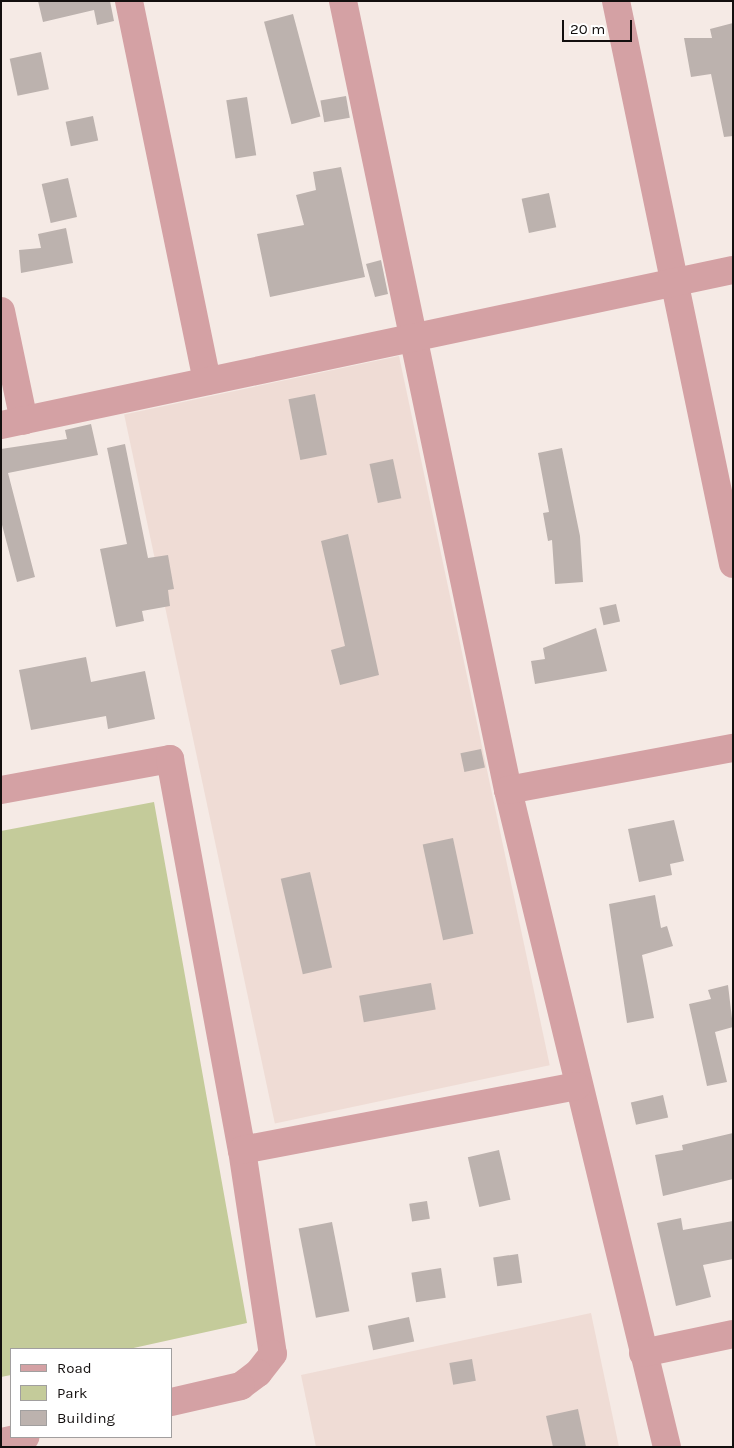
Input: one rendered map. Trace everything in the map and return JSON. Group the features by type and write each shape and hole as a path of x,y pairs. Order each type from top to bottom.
{"street":[{"path":"128,1 207,381"},
{"path":"344,1 412,338 508,790 577,1086 667,1447"},
{"path":"616,1 672,284 733,564"},
{"path":"1,311 13,423 733,270"},
{"path":"508,790 733,748"},
{"path":"1,790 170,759 242,1150 273,1354 258,1373 241,1386 172,1402"},
{"path":"242,1150 577,1086"},
{"path":"643,1353 733,1334"}],"shaded area":[{"path":"399,356 550,1065 275,1124 124,414"},
{"path":"591,1313 619,1447 316,1447 301,1375"}],"green space":[{"path":"154,802 247,1323 134,1348 10,1348 10,1375 1,1377 1,831"}],"building":[{"path":"38,1 110,1 114,21 97,25 94,10 43,22"},
{"path":"293,14 320,116 291,124 264,22"},
{"path":"733,23 733,136 724,137 711,74 691,77 684,38 712,38 710,29"},
{"path":"41,52 49,89 18,96 10,59"},
{"path":"346,96 350,118 324,122 320,101"},
{"path":"247,97 256,155 235,159 226,100"},
{"path":"93,116 98,140 71,146 66,122"},
{"path":"341,167 365,277 270,297 257,234 304,225 296,195 316,190 313,172"},
{"path":"68,178 77,217 51,223 42,184"},
{"path":"549,193 556,227 529,233 522,199"},
{"path":"66,228 73,263 21,273 19,250 41,248 38,234"},
{"path":"381,260 388,294 375,297 366,264"},
{"path":"315,394 327,455 300,460 288,399"},
{"path":"91,424 98,455 8,473 35,577 17,582 1,521 1,449 67,439 65,430"},
{"path":"125,444 148,558 168,555 174,589 168,590 170,606 142,611 144,621 116,627 100,549 127,544 107,448"},
{"path":"562,448 580,536 583,582 555,584 552,540 548,541 543,513 549,512 538,453"},
{"path":"393,459 401,498 378,503 370,464"},
{"path":"348,534 379,675 340,685 331,650 345,646 321,541"},
{"path":"616,604 620,622 603,625 599,608"},
{"path":"596,628 607,671 535,684 531,661 545,659 543,648"},
{"path":"86,657 91,682 145,671 155,719 108,729 106,716 31,730 19,670"},
{"path":"481,749 485,768 464,772 460,753"},
{"path":"674,820 684,861 670,864 672,875 639,882 628,829"},
{"path":"453,838 473,934 443,940 423,844"},
{"path":"310,872 332,967 303,974 281,879"},
{"path":"655,895 661,928 667,926 673,946 642,955 654,1018 627,1023 609,904"},
{"path":"431,983 436,1010 364,1022 359,996"},
{"path":"728,985 733,1027 715,1032 727,1082 707,1086 689,1004 711,999 708,990"},
{"path":"663,1095 668,1117 636,1125 631,1102"},
{"path":"733,1133 733,1179 663,1196 655,1155 683,1150 682,1145"},
{"path":"499,1150 510,1200 479,1207 468,1157"},
{"path":"427,1201 430,1219 412,1222 409,1204"},
{"path":"681,1218 683,1230 733,1221 733,1259 703,1265 711,1297 676,1306 657,1223"},
{"path":"332,1222 349,1311 316,1318 299,1228"},
{"path":"518,1254 522,1283 497,1286 493,1257"},
{"path":"441,1268 446,1298 416,1302 411,1273"},
{"path":"409,1317 414,1341 373,1350 368,1326"},
{"path":"472,1359 476,1381 453,1385 449,1363"},
{"path":"578,1409 586,1447 553,1447 546,1416"}]}
